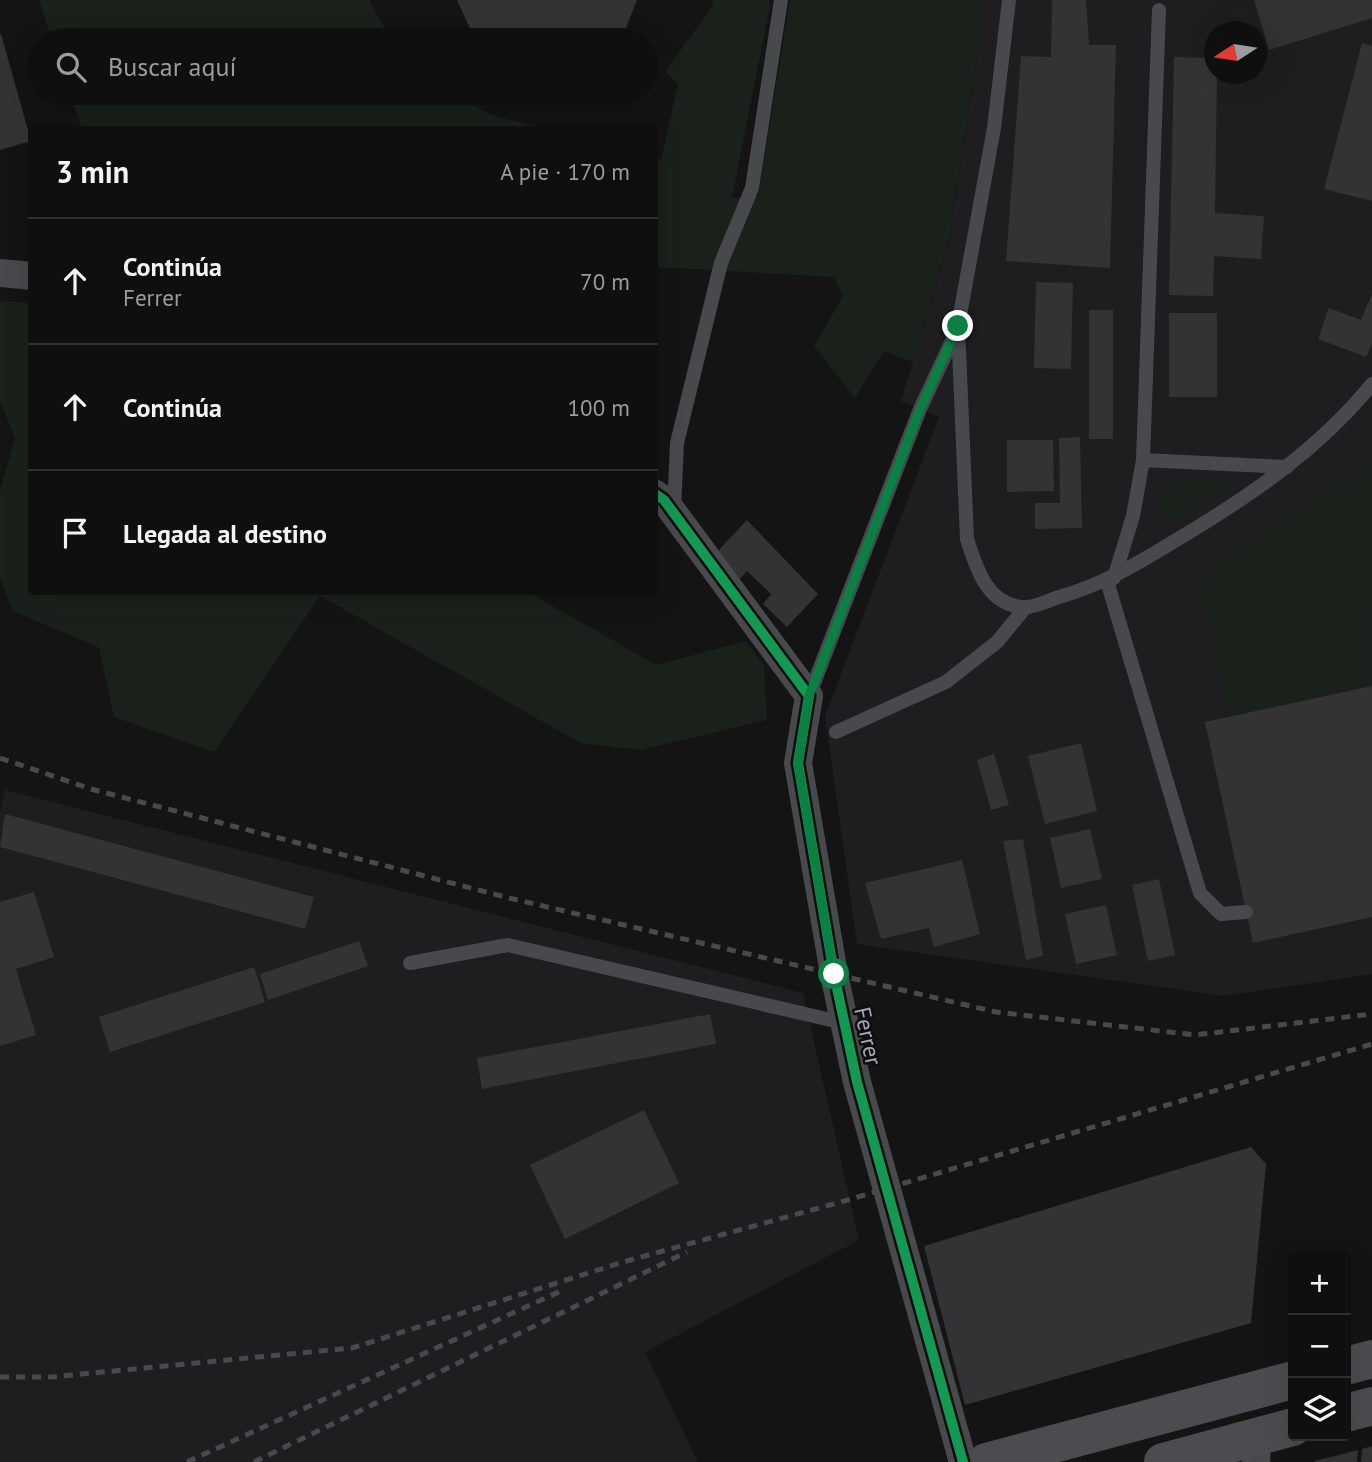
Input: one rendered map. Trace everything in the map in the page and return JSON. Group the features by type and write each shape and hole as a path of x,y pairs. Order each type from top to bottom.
{"main road":[{"path":"1351,1365 1372,1359"},
{"path":"986,1462 1288,1381"},
{"path":"1351,1412 1372,1406"},
{"path":"1163,1462 1269,1442"}],"street":[{"path":"0,273 28,276"},
{"path":"658,497 674,514 809,696"},
{"name":"Ferrer","path":"809,696 798,764 819,897 844,1023 856,1082 963,1462"}],"lane":[{"path":"674,514 677,443 721,263 752,188 781,0"},
{"path":"1009,0 994,128 958,326 967,539 977,572 990,592 1009,603 1025,608"},
{"path":"1158,10 1143,460 1133,516 1110,579 1200,893 1221,914 1246,912"},
{"path":"809,696 920,409 958,326"},
{"path":"836,732 946,682 997,642 1025,608 1110,579 1220,514 1287,467 1345,418 1372,384"},
{"path":"1143,460 1287,467"},
{"path":"410,963 508,945 844,1023"}],"shaded area":[{"path":"39,0 369,0 384,28 48,28"},
{"path":"712,0 769,0 770,6 732,198 758,196 790,0 980,0 980,38 948,245 913,362 884,351 855,398 814,346 843,296 834,277 658,267 658,159 661,160 678,84 665,71 713,6"},
{"path":"980,0 1372,0 1372,974 1224,996 857,944 825,716 939,417 901,401 948,245 980,38"},
{"path":"74,105 473,105 489,114 535,126 81,126"},
{"path":"0,301 28,303 28,595 533,595 656,665 746,641 764,665 767,720 640,750 581,743 320,596 214,752 114,717 99,647 12,611 0,577 0,490 15,438 0,401"},
{"path":"1371,468 1372,686 1229,717 1199,576"},
{"path":"1176,479 1231,480 1183,522 1166,519 1157,502 1160,488"},
{"path":"5,790 803,993 859,1240 645,1352 698,1462 0,1462 0,812"}],"building":[{"path":"457,0 637,0 626,28 470,28"},
{"path":"1052,0 1086,0 1089,45 1116,45 1110,268 1006,261 1021,56 1051,57"},
{"path":"1254,0 1372,0 1372,18 1269,50 1267,21 1260,21"},
{"path":"0,35 28,130 28,142 0,150"},
{"path":"1362,43 1372,46 1372,201 1324,189"},
{"path":"1174,57 1204,58 1204,84 1217,84 1215,213 1264,216 1261,259 1214,256 1213,296 1169,295"},
{"path":"1036,282 1073,283 1071,369 1034,368"},
{"path":"1372,294 1372,344 1366,357 1318,339 1329,308 1361,320"},
{"path":"1089,310 1113,310 1113,439 1089,439"},
{"path":"1169,313 1217,313 1217,397 1169,397"},
{"path":"1080,437 1082,528 1035,529 1035,503 1060,503 1059,438"},
{"path":"1007,440 1053,440 1054,491 1007,492"},
{"path":"747,520 818,594 787,627 763,604 771,594 747,571 740,579 716,553"},
{"path":"1372,686 1372,917 1253,943 1205,722"},
{"path":"1081,743 1097,811 1045,824 1028,756"},
{"path":"994,754 1009,805 991,810 977,760"},
{"path":"5,814 314,897 305,929 0,847"},
{"path":"1090,829 1102,879 1061,888 1050,838"},
{"path":"1023,839 1043,956 1026,960 1003,841"},
{"path":"962,860 980,934 934,947 929,928 881,939 865,883"},
{"path":"1159,879 1175,955 1148,961 1132,885"},
{"path":"34,892 54,957 16,969 36,1035 0,1046 0,902"},
{"path":"1106,905 1117,955 1076,964 1065,914"},
{"path":"359,941 368,966 268,1000 260,974"},
{"path":"254,967 265,1002 110,1052 99,1017"},
{"path":"710,1014 716,1044 482,1089 477,1058"},
{"path":"644,1110 679,1183 565,1239 530,1165"},
{"path":"1251,1147 1266,1164 1251,1323 965,1405 924,1246"},
{"path":"1372,1446 1372,1462 1361,1462 1362,1449"},
{"path":"1358,1450 1357,1462 1315,1462 1315,1461"}],"railway":[{"path":"0,758 91,789 509,898 996,1012 1195,1035 1372,1014"},
{"path":"0,1377 51,1377 352,1348 623,1262 841,1202 1372,1044"},
{"path":"254,1462 687,1252"},
{"path":"187,1462 563,1290"}],"cycle path":[{"path":"658,496 664,500 809,696 798,763 834,974 857,1082 963,1462"}],"route":[{"path":"834,974 798,764 809,696 920,409 958,326"}]}
